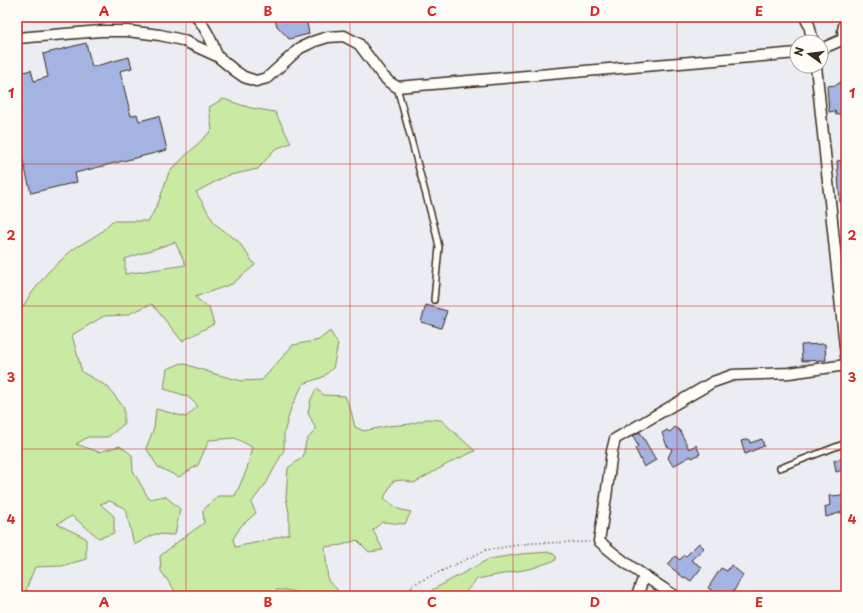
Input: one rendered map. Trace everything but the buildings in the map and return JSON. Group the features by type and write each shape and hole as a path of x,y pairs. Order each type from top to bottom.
{"street":[{"path":"197,17 207,31 217,56"},
{"path":"805,17 811,34"},
{"path":"829,46 845,39 843,30 846,17"},
{"path":"17,38 102,31 127,31 160,35 182,40 217,56 244,77 256,80 267,78 300,48 314,41 328,37 344,36 359,44 388,82 397,87 789,53"},
{"path":"817,74 846,356"},
{"path":"675,596 613,554 599,541 615,439 712,382 733,375 789,373 846,365"},
{"path":"637,596 644,576"}],"lane":[{"path":"397,87 439,247 434,300"},
{"path":"780,468 846,443"}],"path":[{"path":"412,596 412,585 486,550 531,544 599,541"}],"green space":[{"path":"223,99 251,108 275,112 291,143 275,149 258,169 226,176 196,192 215,224 238,241 255,265 232,284 195,297 209,308 214,324 182,341 152,304 126,315 104,316 72,335 82,372 108,387 124,408 124,424 108,437 88,437 76,444 99,452 120,446 132,455 133,471 149,499 165,496 180,509 175,535 155,534 134,545 126,509 110,501 100,504 114,516 114,533 99,538 72,516 57,524 86,538 86,559 62,566 35,567 26,589 32,596 17,596 17,317 28,298 48,272 72,250 100,233 112,221 149,221 159,201 169,172 212,130 209,107","holes":["175,242 186,265 125,274 125,259"]},
{"path":"330,331 338,344 333,368 323,377 303,384 291,408 284,433 284,450 267,482 251,503 256,513 241,526 233,539 235,547 289,534 289,513 286,497 288,468 303,457 306,441 316,429 308,413 311,399 316,389 324,395 345,396 355,427 364,431 388,426 411,424 427,419 441,420 475,451 449,463 414,483 403,480 393,481 384,498 398,509 411,512 405,524 382,522 373,530 383,550 369,552 357,540 342,545 325,547 328,581 337,589 336,596 310,596 286,590 276,590 277,596 193,596 175,591 161,571 160,556 204,523 203,510 218,496 235,496 247,469 252,447 235,438 209,440 198,465 179,477 158,467 146,448 154,428 156,409 186,417 198,406 187,396 164,389 167,369 182,363 242,381 262,380 293,345 319,340"},
{"path":"550,552 556,556 556,560 533,568 477,579 462,596 430,596 432,590 489,559 521,554"}]}
